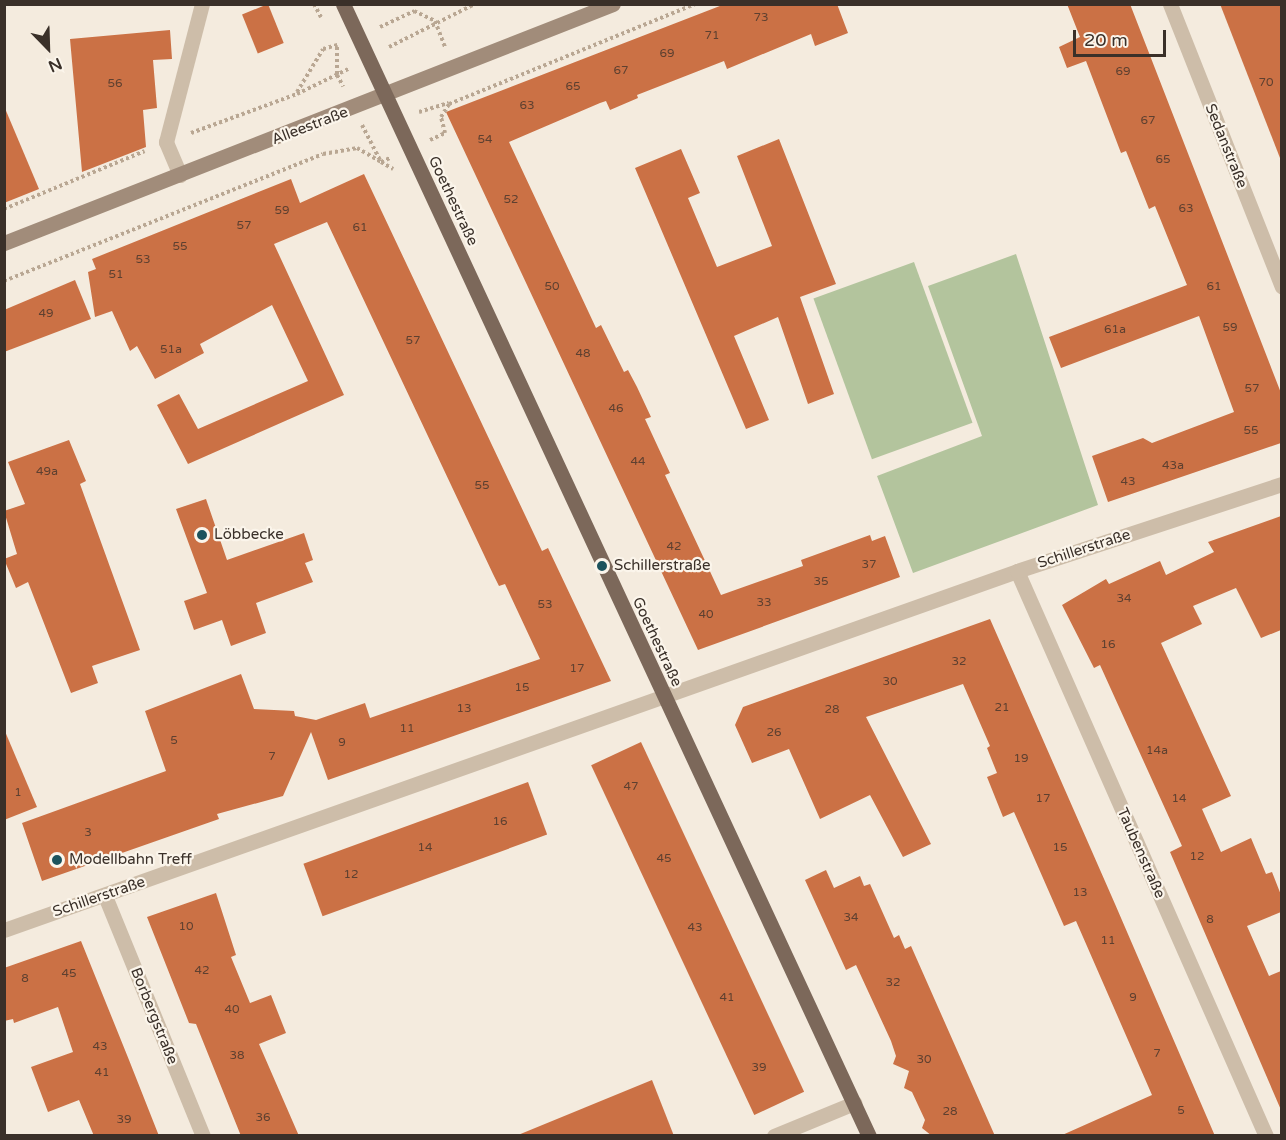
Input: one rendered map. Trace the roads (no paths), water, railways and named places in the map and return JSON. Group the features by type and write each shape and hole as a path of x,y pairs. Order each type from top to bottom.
{"main road":[{"name":"Goethestraße","path":"343,4 869,1136"},
{"name":"Alleestraße","path":"4,243 386,97 613,4"}],"street":[{"path":"180,175 166,142 202,4"},
{"name":"Sedanstraße","path":"1170,4 1281,287"},
{"name":"Schillerstraße","path":"4,930 664,699 1017,571 1281,484"},
{"name":"Taubenstraße","path":"1017,571 1266,1136"},
{"name":"Borbergstraße","path":"105,896 203,1136"},
{"path":"774,1136 854,1103"}],"place":[{"name":"Löbbecke","path":"202,535"},
{"name":"Schillerstraße","path":"602,566"},
{"name":"Modellbahn Treff","path":"57,860"}]}
